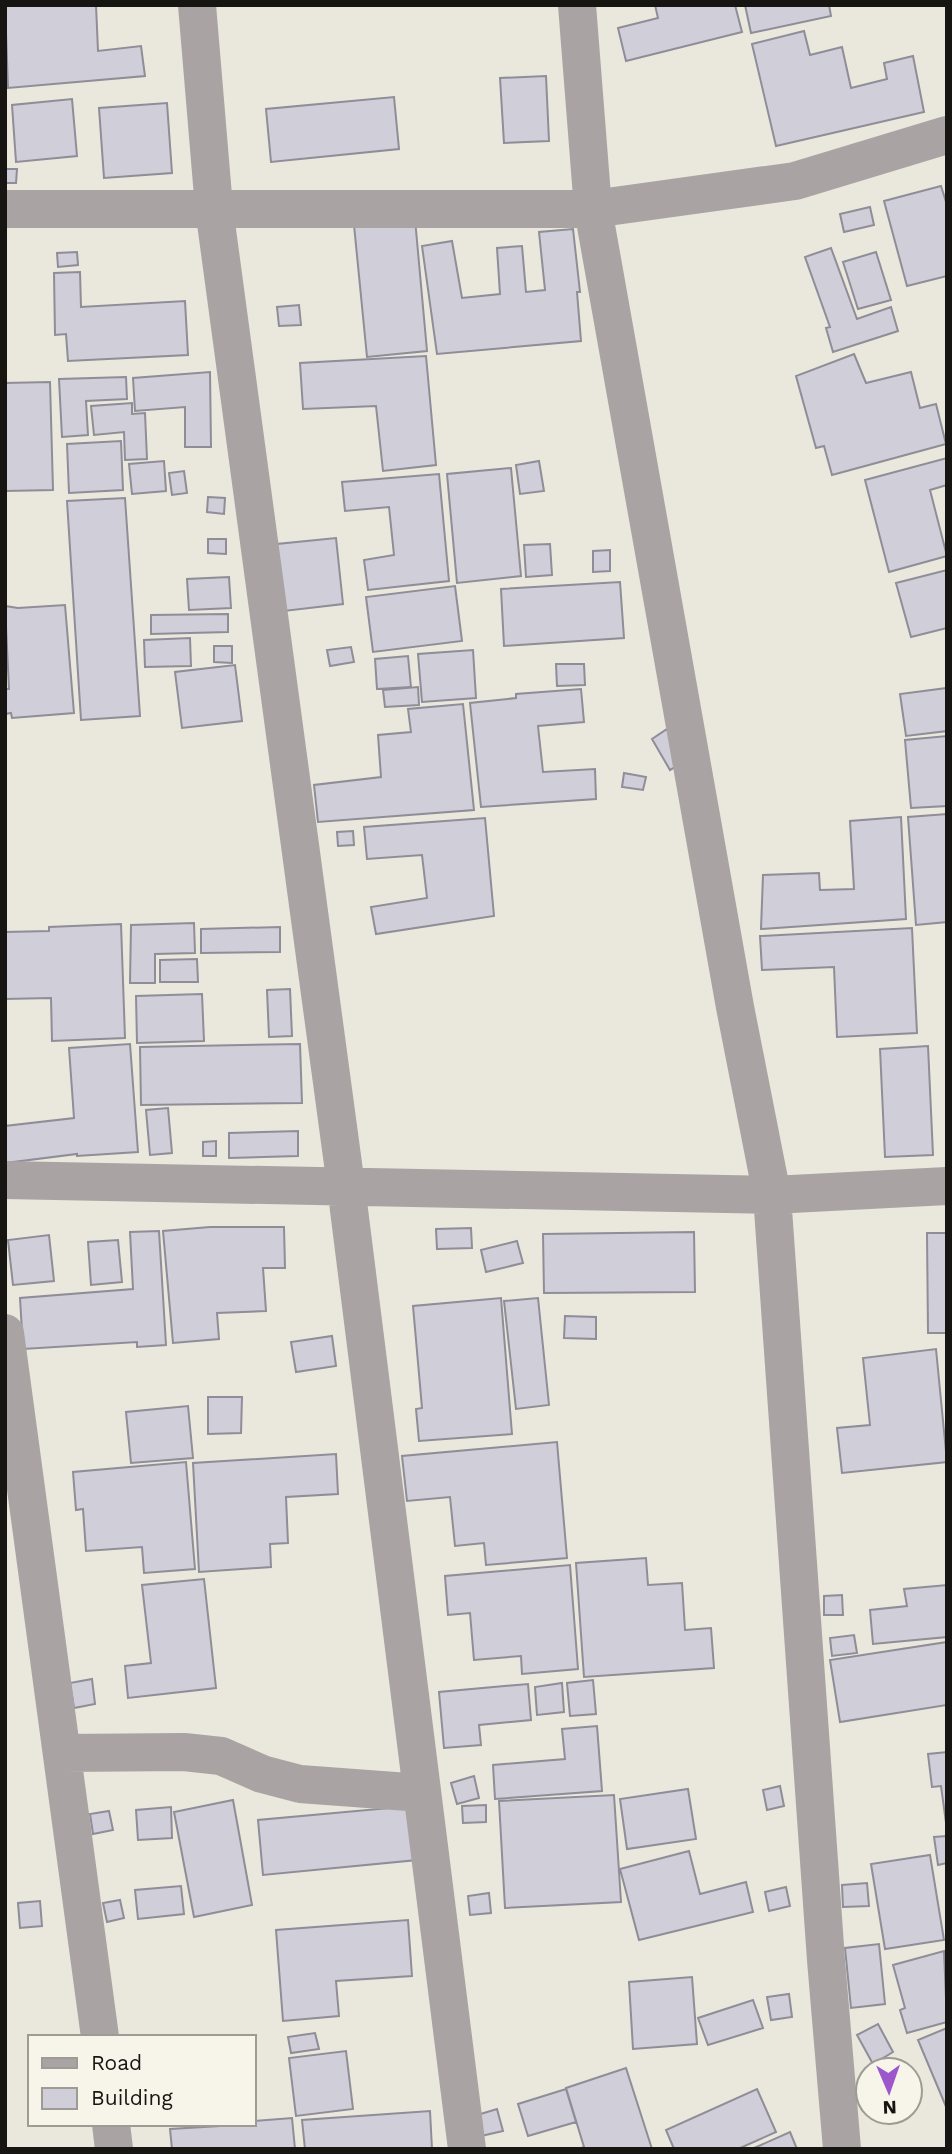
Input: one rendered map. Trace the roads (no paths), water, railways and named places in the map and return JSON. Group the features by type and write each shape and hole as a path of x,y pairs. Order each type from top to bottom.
{"street":[{"path":"197,5 214,208 346,1186 467,2149"},
{"path":"577,5 593,209 735,1007 772,1195 842,2149"},
{"path":"5,209 593,209 795,181 947,135"},
{"path":"5,1180 772,1195 947,1186"},
{"path":"5,1333 100,2035"},
{"path":"63,1753 184,1752 221,1756 262,1774 300,1784 422,1793"},
{"path":"111,2126 114,2149"}]}
